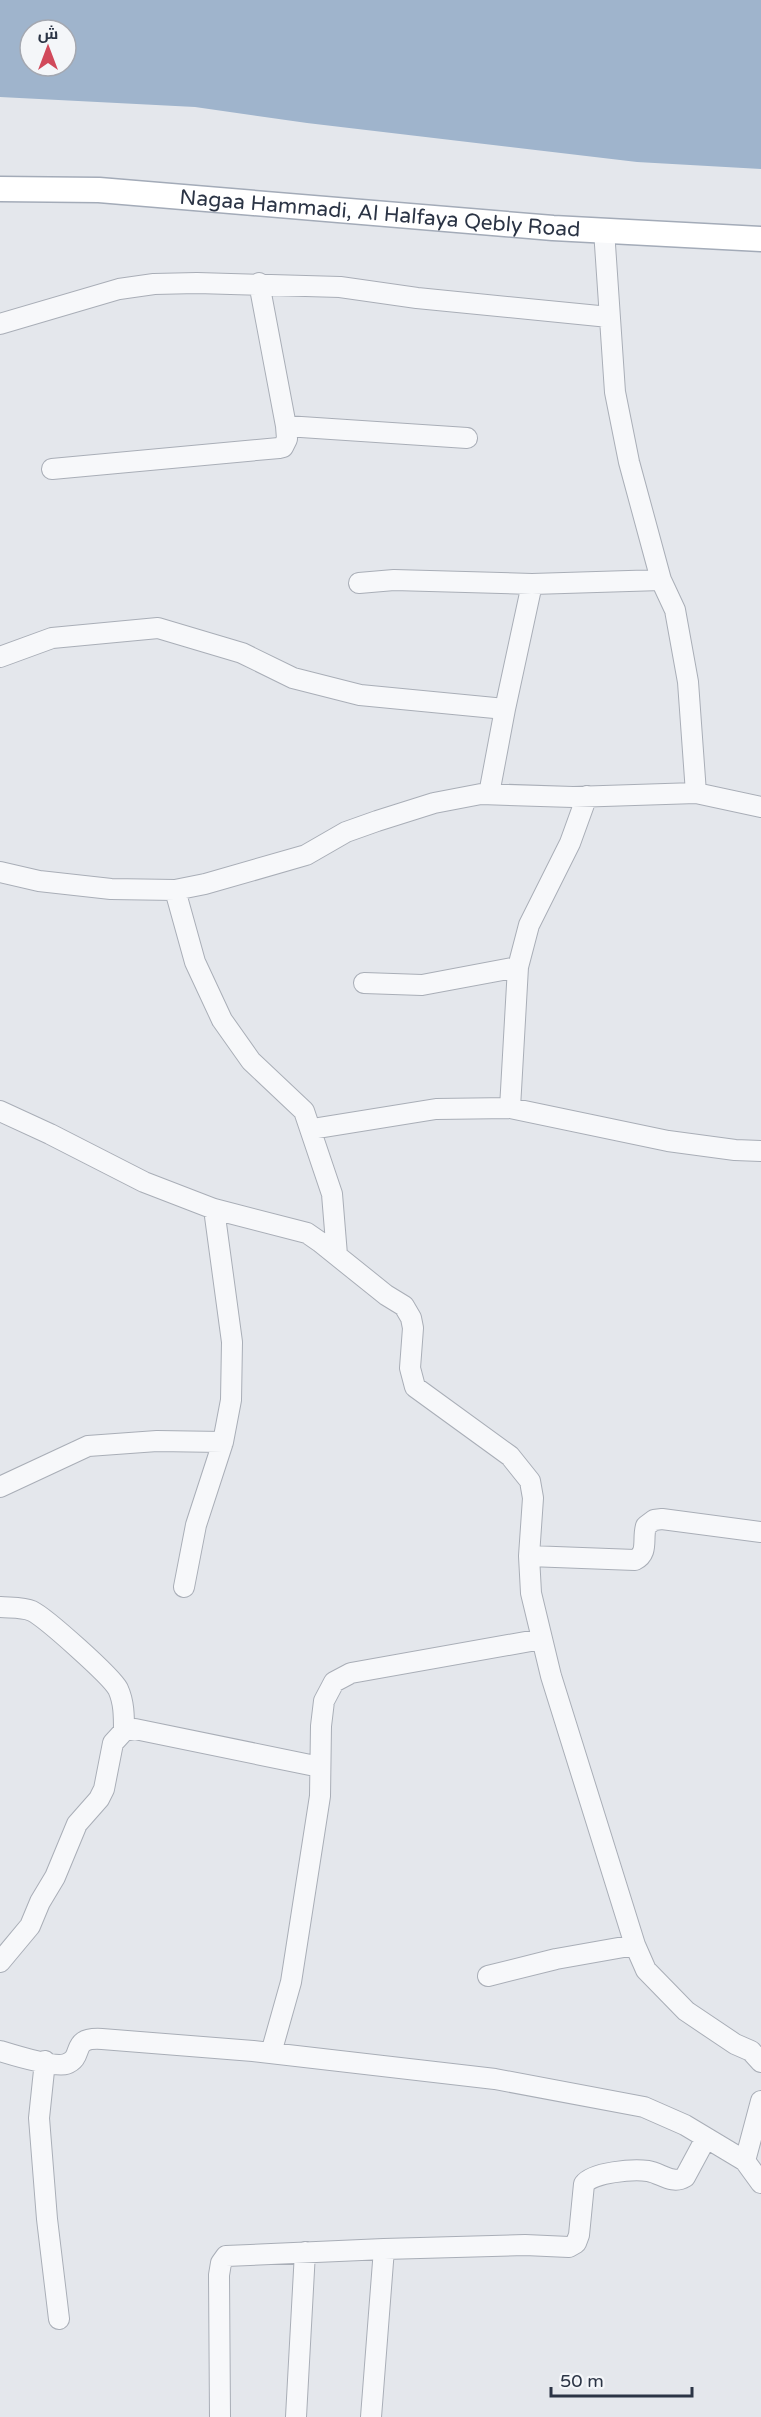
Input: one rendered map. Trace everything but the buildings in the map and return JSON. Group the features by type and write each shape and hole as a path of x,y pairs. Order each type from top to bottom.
{"main road":[{"name":"Nagaa Hammadi, Al Halfaya Qebly Road","path":"0,189 99,190 160,194 553,228 761,239"}],"street":[{"path":"604,230 615,392 629,462 661,580 675,610 688,682 696,793"},
{"path":"0,324 119,289 154,284 259,283 340,287 407,297 609,317"},
{"path":"52,469 283,447 287,440 286,426 259,283"},
{"path":"286,426 467,438"},
{"path":"359,583 394,580 532,584 661,580"},
{"path":"489,794 532,584"},
{"path":"0,657 52,638 158,628 242,653 293,678 360,695 505,709"},
{"path":"0,872 39,881 111,889 175,890 205,884 306,855 346,832 434,803 489,794 587,796 696,793 761,807"},
{"path":"510,1108 518,968 530,925 570,843 587,796"},
{"path":"175,890 195,962 222,1020 251,1061 304,1111 332,1194 337,1255"},
{"path":"363,983 422,985 518,968"},
{"path":"312,1130 436,1109 510,1108 668,1141 761,1151"},
{"path":"0,1111 144,1182 214,1209 307,1233 386,1296 404,1306 411,1318 413,1341 410,1368 415,1387 510,1456 530,1481 533,1498 529,1556 531,1593 551,1676 635,1945 646,1970 686,2011 735,2044 751,2051 761,2062"},
{"path":"184,1587 196,1525 223,1442 231,1400 232,1342 214,1209"},
{"path":"0,1487 88,1446 157,1442 223,1442"},
{"path":"529,1556 635,1560 643,1555 646,1526 654,1520 662,1519 761,1532"},
{"path":"0,1606 29,1609 44,1618 89,1658 117,1687 124,1712 124,1731"},
{"path":"271,2053 291,1982 320,1797 321,1726 324,1701 334,1682 351,1673 542,1639"},
{"path":"0,1962 30,1926 77,1824 99,1799 104,1789 113,1743 124,1731 135,1729 320,1767"},
{"path":"488,1976 556,1959 635,1945"},
{"path":"0,2051 64,2065 72,2061 81,2043 88,2038 271,2053 495,2079 644,2107 685,2125 745,2161 761,2183"},
{"path":"45,2061 39,2118 47,2219 59,2319"},
{"path":"745,2161 761,2101"},
{"path":"220,2417 219,2275 222,2259 229,2254 525,2245 569,2247 576,2242 579,2235 584,2184 589,2178 597,2175 650,2171 669,2179 681,2180 685,2177 706,2138"},
{"path":"371,2417 384,2248"},
{"path":"296,2417 305,2252"}],"water":[{"path":"0,0 761,0 761,169 637,162 307,123 195,107 0,97"}]}
